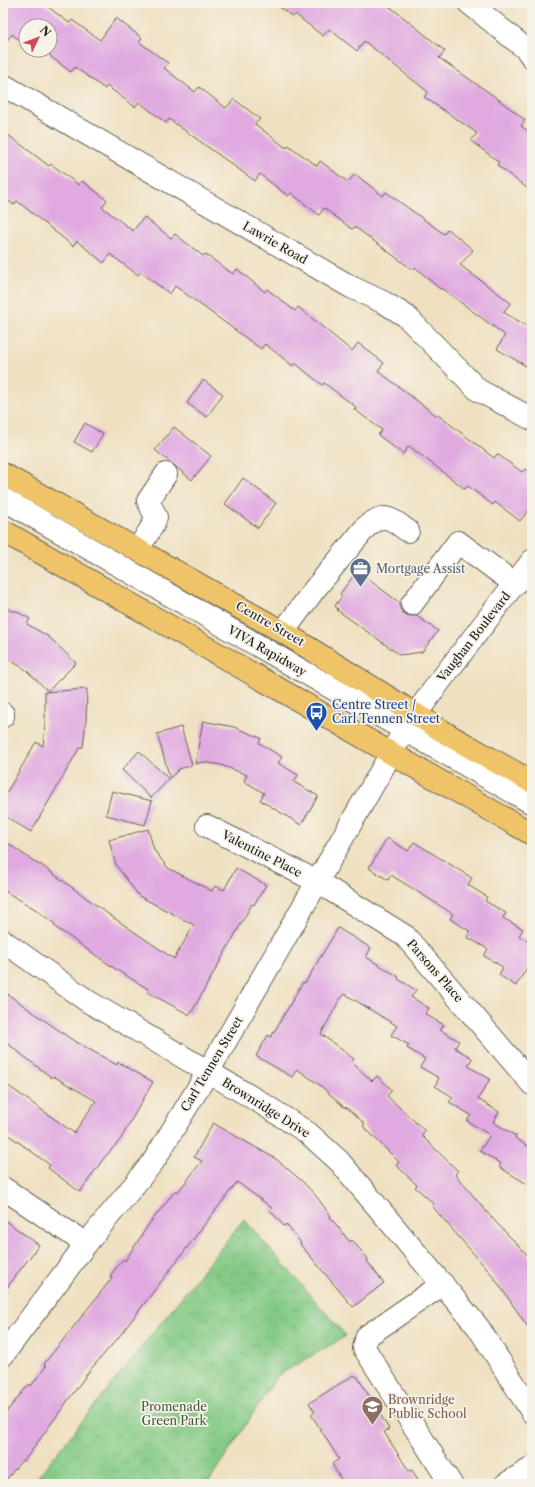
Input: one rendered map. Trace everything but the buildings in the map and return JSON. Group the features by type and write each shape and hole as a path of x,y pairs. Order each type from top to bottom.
{"main road":[{"name":"Centre Street","path":"3,474 283,632 410,722 452,737 532,782"},
{"path":"3,531 532,834"}],"street":[{"path":"469,3 526,50 532,57"},
{"name":"Lawrie Road","path":"3,85 351,287 385,303 406,316 478,390 532,419"},
{"path":"138,549 153,526 156,517 148,501 166,474"},
{"name":"VIVA Rapidway","path":"3,499 410,722 532,803"},
{"path":"283,632 314,590 366,527 376,519 389,518 408,531"},
{"path":"412,604 458,542 515,584"},
{"name":"Vaughan Boulevard","path":"391,754 410,722 532,561"},
{"name":"Carl Tennen Street","path":"3,1355 86,1244 153,1162 208,1072 391,754"},
{"name":"Valentine Place","path":"207,826 318,882"},
{"name":"Parsons Place","path":"318,882 405,936 532,1084"},
{"name":"Brownridge Drive","path":"3,942 89,1002 308,1132 339,1162 443,1284 525,1384 532,1412"},
{"path":"3,1188 86,1244"},
{"path":"443,1284 367,1336 364,1348 451,1484"},
{"path":"506,1484 532,1468"}],"green space":[{"name":"Promenade Green Park","path":"244,1219 346,1336 277,1376 208,1484 32,1484"}],"place":[{"name":"Mortgage Assist","path":"361,588"},
{"name":"Centre Street / Carl Tennen Street","path":"316,732"},
{"name":"Brownridge Public School","path":"372,1426"}]}
